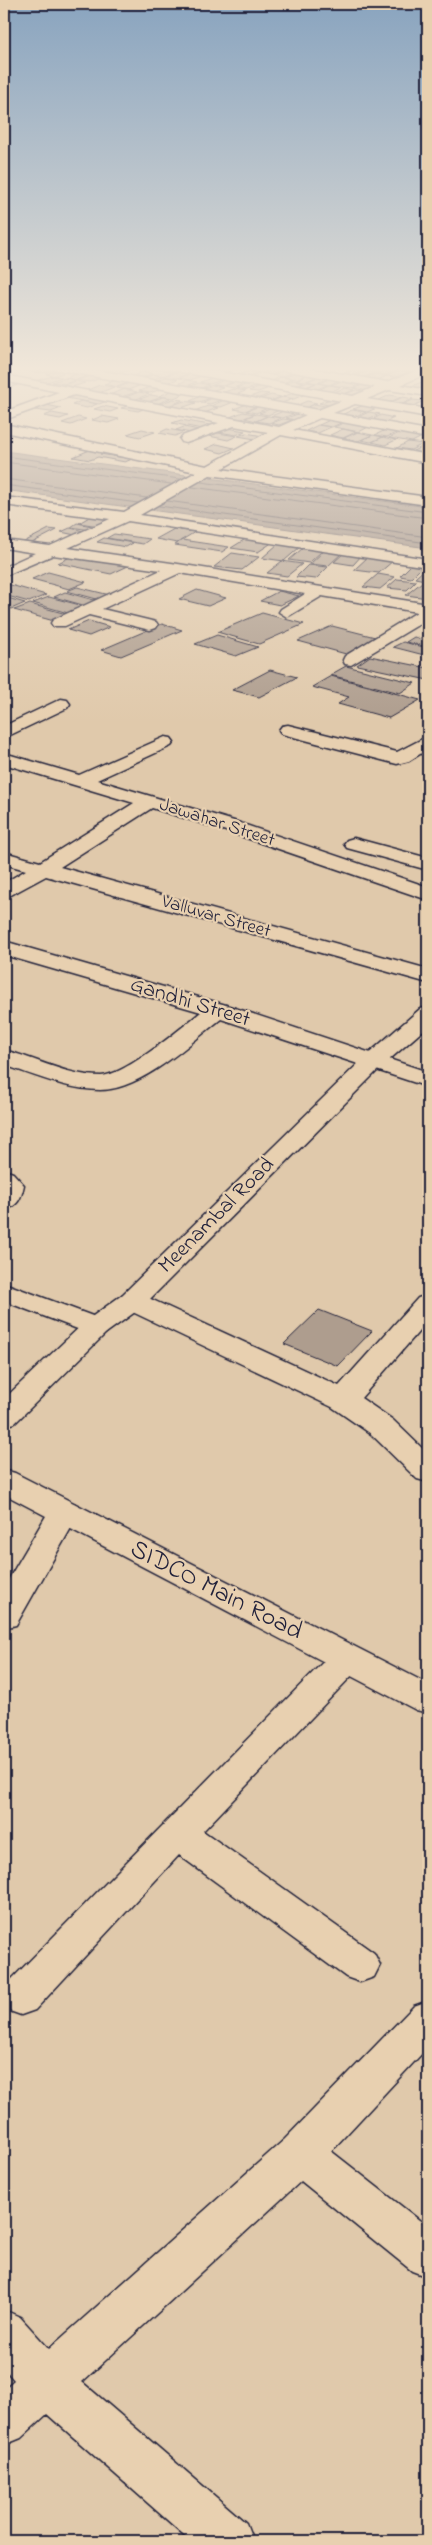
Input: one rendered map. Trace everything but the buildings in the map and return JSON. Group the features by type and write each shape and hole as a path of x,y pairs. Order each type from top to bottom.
{"street":[{"path":"4,572 126,517 185,485"},
{"path":"302,485 428,501"},
{"path":"4,501 126,517 428,563"},
{"path":"4,544 178,568 428,610"},
{"path":"59,623 178,568"},
{"path":"287,612 320,591"},
{"path":"88,610 150,625"},
{"path":"351,660 428,610"},
{"path":"4,733 61,704"},
{"path":"288,730 396,758 402,757 428,741"},
{"path":"80,781 165,742"},
{"name":"Jawahar Street","path":"4,758 150,801 428,894"},
{"path":"4,891 43,869 150,801"},
{"path":"354,844 428,864"},
{"name":"Valluvar Street","path":"4,858 428,976"},
{"name":"Gandhi Street","path":"4,948 218,1010 428,1080"},
{"path":"4,1057 103,1084 123,1079 218,1010"},
{"name":"Meenambal Road","path":"4,1416 96,1327 132,1301 374,1061 428,1014"},
{"path":"4,1178 11,1185 8,1198 4,1202"},
{"path":"4,1292 96,1327"},
{"path":"132,1301 343,1400 382,1427 428,1472"},
{"path":"343,1400 428,1304"},
{"name":"SIDCO Main Road","path":"4,1482 428,1700"},
{"path":"4,1616 64,1512"},
{"path":"21,1997 177,1833 348,1659"},
{"path":"177,1833 360,1965"},
{"path":"4,2421 300,2153 428,2019"},
{"path":"300,2153 428,2255"},
{"path":"4,2333 48,2383 228,2541"}],"water":[{"path":"4,485 260,485 428,507 428,548 4,490"}]}
